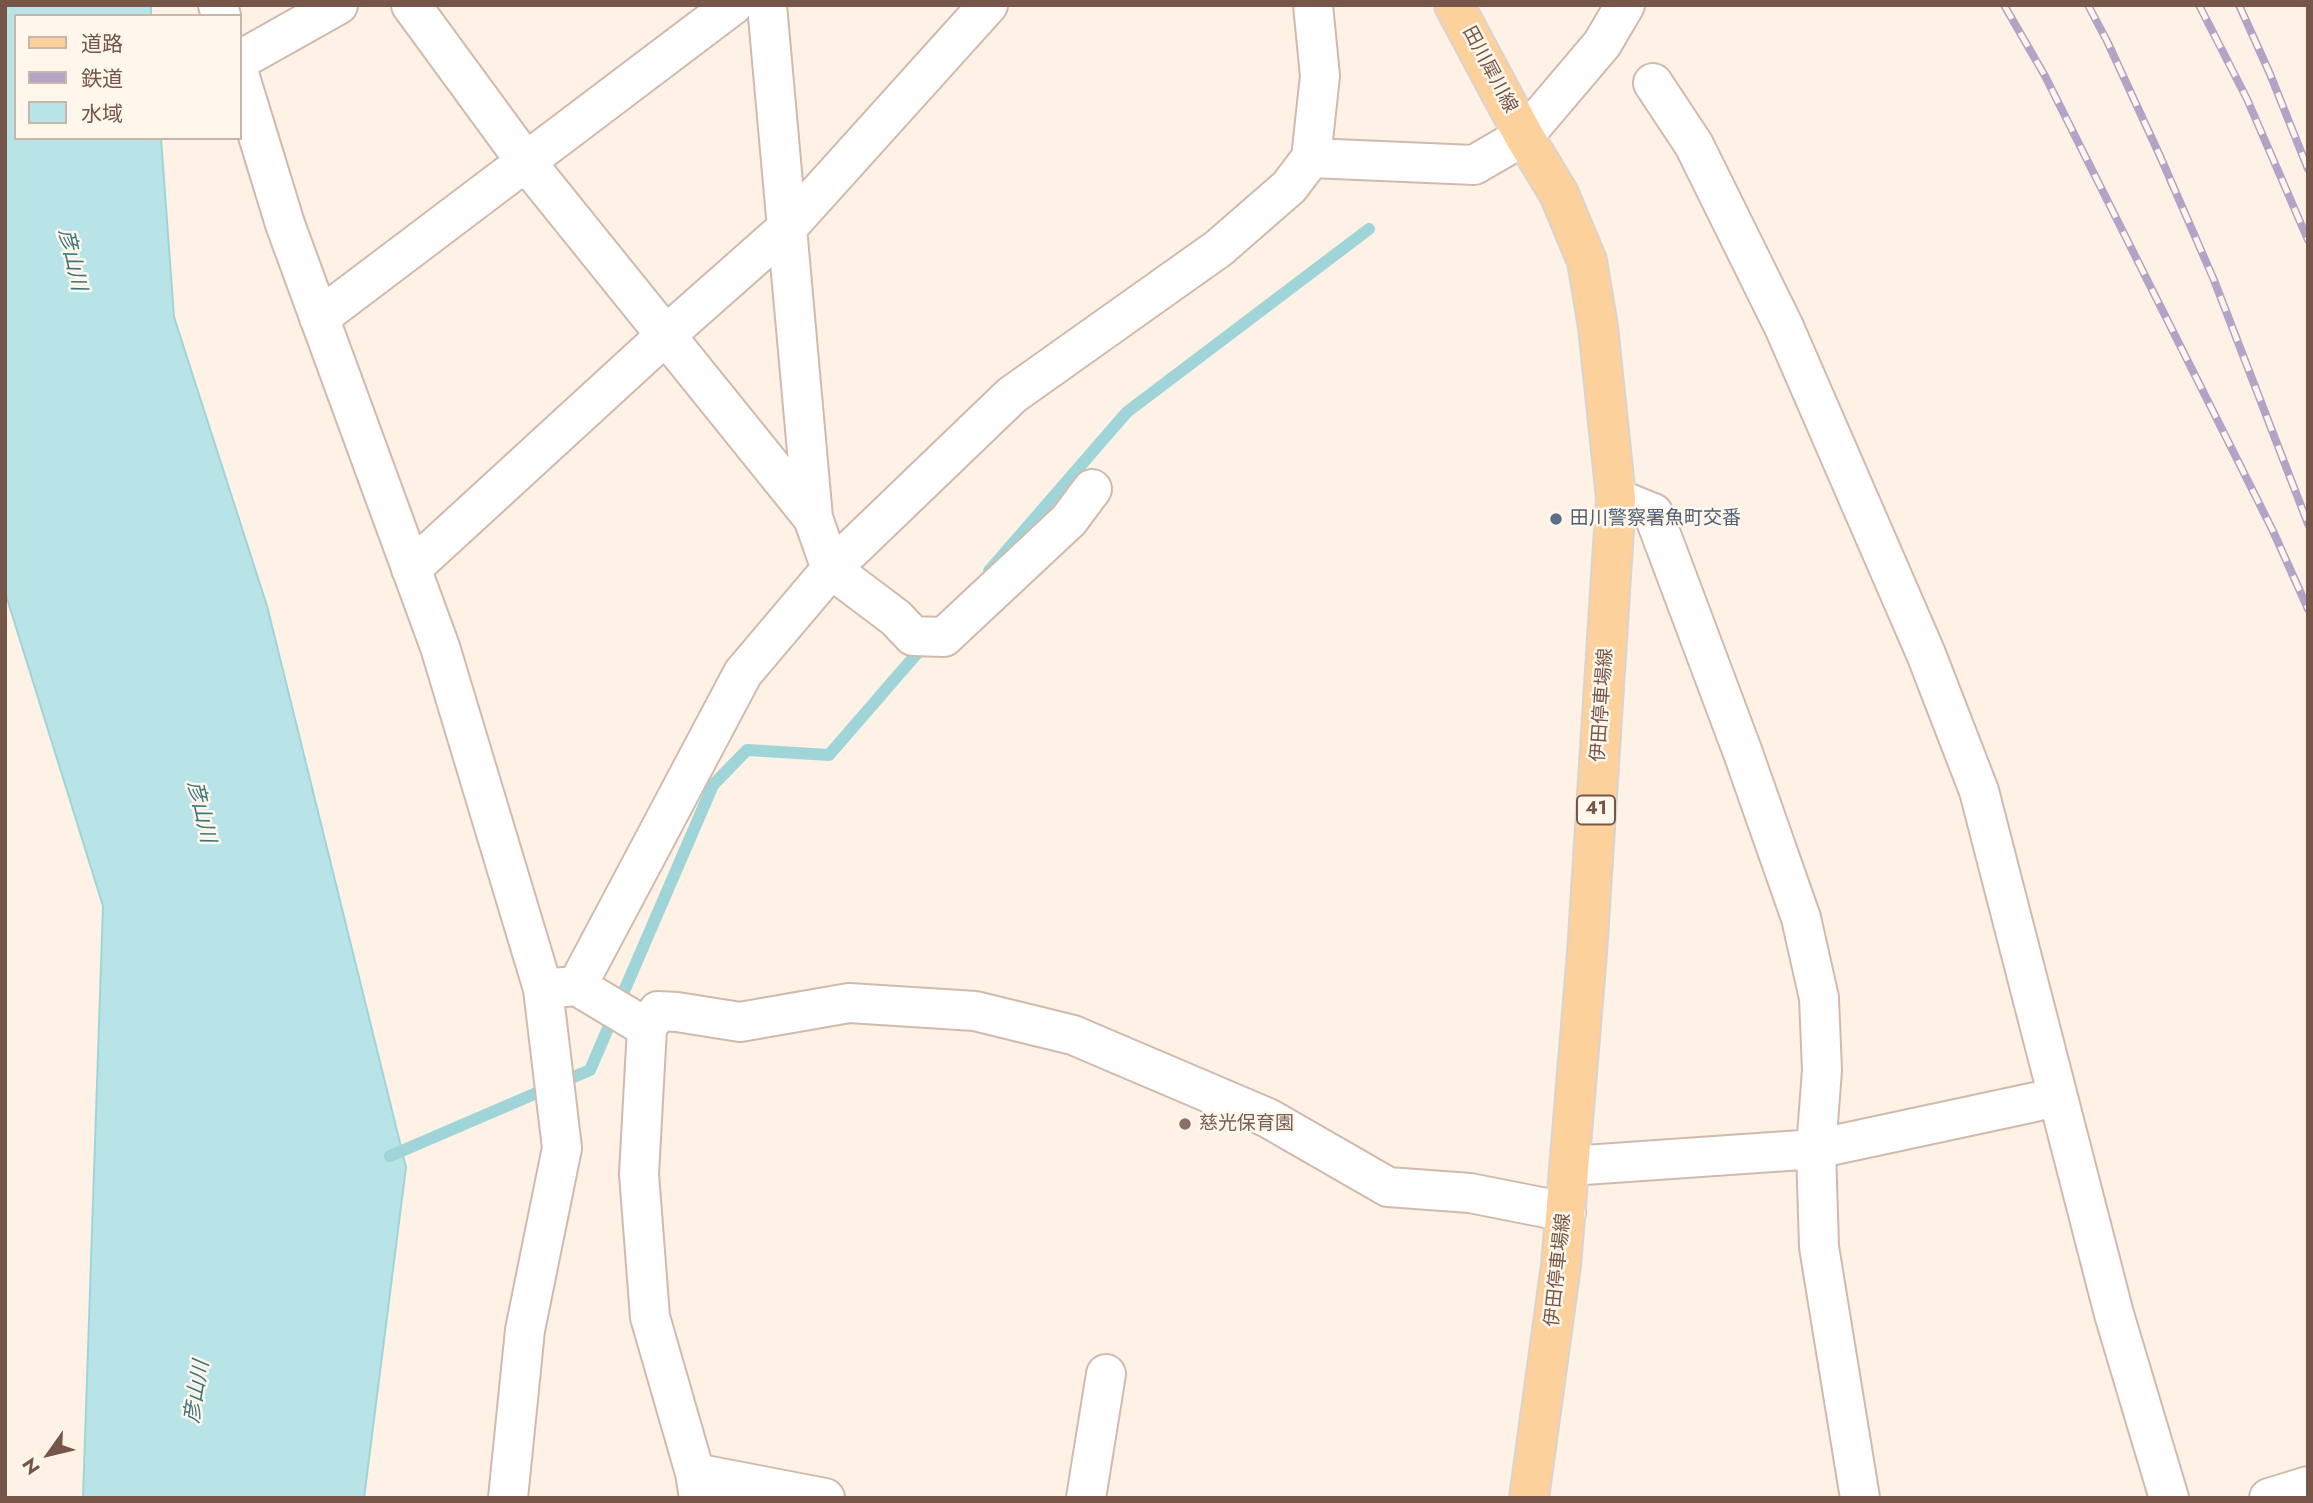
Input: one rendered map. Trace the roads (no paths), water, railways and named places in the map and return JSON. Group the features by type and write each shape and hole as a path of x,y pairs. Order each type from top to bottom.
{"main road":[{"name":"田川犀川線","path":"1454,5 1524,136"},
{"name":"伊田停車場線","path":"1524,136 1559,194 1587,261 1598,327 1616,498 1587,953 1562,1265 1529,1498"}],"street":[{"path":"242,59 338,5"},
{"path":"411,5 526,162 813,517"},
{"path":"319,318 733,5"},
{"path":"767,5 813,517 831,569 896,618 913,636 944,638 1069,520 1092,489"},
{"path":"411,569 787,228 988,5"},
{"path":"572,990 743,673 831,569 1012,394 1219,248 1289,187 1311,158 1320,76 1312,5"},
{"path":"1311,158 1474,165 1524,136 1602,44 1625,5"},
{"path":"1653,83 1694,145 1784,327 1926,654 1979,790 2113,1314 2169,1498"},
{"path":"242,84 285,224 319,318 440,647 572,990 562,1148 525,1331 508,1498"},
{"path":"1616,498 1653,513 1743,753 1801,918 1819,998 1822,1070 1816,1149 1819,1247 1860,1498"},
{"path":"572,990 644,1026"},
{"path":"825,1498 697,1485 650,1317 639,1174 644,1026 658,1011 740,1022 849,1003 975,1011 1073,1035 1268,1118 1388,1187 1470,1193 1566,1212"},
{"path":"1570,1166 1816,1149 2035,1102"},
{"path":"1086,1498 1107,1374"},
{"path":"2269,1498 2308,1486"}],"water":[{"name":"彦山川","path":"5,5 151,5 151,14 14,14 14,140 161,140 174,317 267,606 406,1167 364,1498 83,1498 103,906 5,592"}],"waterway":[{"path":"989,571 1127,412 1369,229"},
{"path":"390,1156 590,1070 713,785 747,750 829,755 926,643"}],"railway":[{"path":"2004,5 2045,76 2273,531 2308,609"},
{"path":"2088,5 2160,156 2214,280 2308,524"},
{"path":"2199,5 2247,99 2308,240"},
{"path":"2239,5 2308,169"}],"place":[{"name":"田川警察署魚町交番","path":"1556,519"},
{"name":"慈光保育園","path":"1185,1124"}]}
